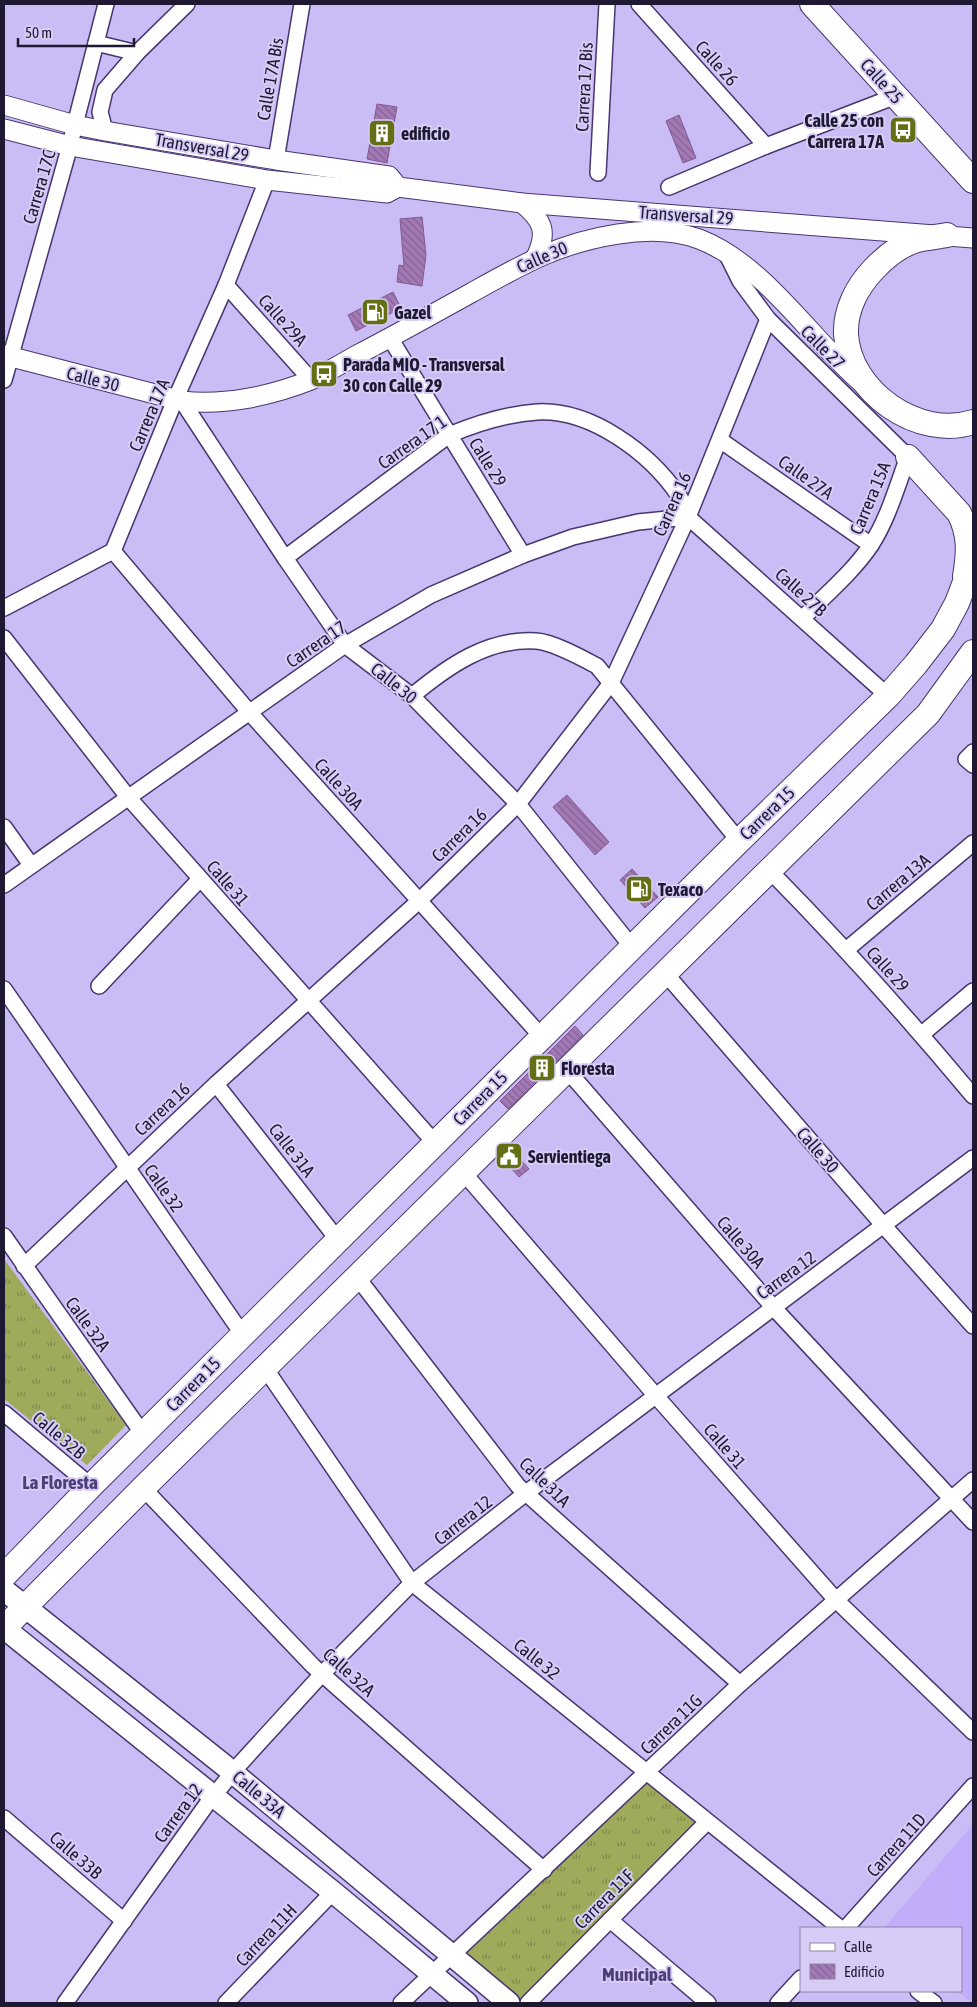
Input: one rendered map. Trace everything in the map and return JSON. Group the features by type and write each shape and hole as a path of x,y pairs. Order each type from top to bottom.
{"main road":[{"name":"Calle 25","path":"812,4 973,181"},
{"path":"947,235 916,240 898,249 874,269 860,284 855,294 848,315 846,336 854,363 872,390 897,411 920,422 949,426 973,422"},
{"path":"908,456 959,513 964,523 968,546 962,589"},
{"name":"Carrera 15","path":"4,1576 91,1486 738,841 888,696 935,641 950,616 973,561"},
{"path":"4,1628 143,1488 928,714 973,652"},
{"path":"928,714 973,683"},
{"name":"Calle 33A","path":"4,1590 24,1608 233,1773 509,2003"},
{"name":"Calle 33A","path":"4,1628 333,1892 467,2003"}],"street":[{"name":"Carrera 17C","path":"4,380 7,356 70,146 106,4"},
{"path":"114,154 100,112 105,90 137,53 187,4"},
{"name":"Calle 17A Bis","path":"276,160 302,4"},
{"name":"Carrera 17 Bis","path":"598,173 606,4"},
{"name":"Calle 26","path":"639,4 766,146"},
{"path":"96,43 137,53"},
{"path":"669,187 766,146 896,96"},
{"name":"Transversal 29","path":"4,105 75,125 105,131 276,160 389,176 398,187"},
{"name":"Transversal 29","path":"4,129 70,146 267,180 387,193 398,187 522,203 973,238"},
{"name":"Carrera 17A","path":"114,551 226,285 267,180"},
{"path":"522,203 536,214 543,228 543,243 536,257"},
{"name":"Calle 30","path":"7,356 178,400 201,403 232,401 264,394 310,380 536,257 564,246 598,237 636,231 664,232 698,239 726,253 751,271 839,363 872,390"},
{"name":"Calle 27","path":"726,253 740,281 768,319 908,456"},
{"name":"Calle 29A","path":"226,285 310,380"},
{"name":"Carrera 16","path":"24,1266 216,1084 419,902 518,804 611,683 688,517 768,319"},
{"name":"Calle 29","path":"390,338 523,554"},
{"name":"Calle 30","path":"178,400 346,645 412,696 518,804 632,947"},
{"name":"Carrera 17 1","path":"285,558 449,435 479,422 502,416 539,412 581,417 618,436 652,462 680,497 688,517"},
{"name":"Calle 27A","path":"720,440 871,545"},
{"name":"Carrera 15A","path":"803,618 871,545 882,524 908,456"},
{"name":"Carrera 17","path":"4,885 346,645 431,595 523,554 573,537 638,522 688,517"},
{"name":"Calle 27B","path":"688,517 888,696"},
{"path":"4,608 114,551"},
{"name":"Calle 30A","path":"114,551 250,713 542,1037"},
{"name":"Calle 31","path":"4,638 128,797 307,1001 436,1143"},
{"path":"412,696 436,676 463,658 497,644 538,640 571,652 597,666 738,841"},
{"path":"4,827 31,865"},
{"name":"Carrera 13A","path":"846,950 973,843"},
{"name":"Calle 29","path":"770,871 846,950 922,1034 973,1096"},
{"path":"99,986 200,879"},
{"name":"Calle 30","path":"665,973 973,1326"},
{"name":"Calle 32","path":"4,989 242,1335"},
{"path":"922,1034 973,991"},
{"name":"Calle 30A","path":"567,1070 773,1307 973,1522"},
{"name":"Calle 31A","path":"216,1084 338,1240"},
{"name":"Carrera 12","path":"65,2003 214,1796 233,1773 322,1674 412,1583 526,1493 973,1158"},
{"name":"Calle 31","path":"463,1172 656,1396 836,1600 973,1732"},
{"name":"Calle 32A","path":"4,1236 143,1434"},
{"name":"Calle 31A","path":"357,1277 518,1486 740,1684"},
{"name":"Calle 32","path":"265,1368 412,1583 839,1927"},
{"name":"Calle 32B","path":"4,1413 91,1486"},
{"name":"Carrera 11G","path":"401,2003 740,1684 973,1480"},
{"name":"Calle 32A","path":"143,1488 322,1674 544,1870"},
{"name":"Carrera 11D","path":"847,1927 973,1786"},
{"name":"Calle 33B","path":"4,1818 124,1921"},
{"name":"Carrera 11F","path":"528,2003 707,1822"},
{"name":"Carrera 11H","path":"226,2003 333,1892"},
{"path":"610,1920 708,2003"},
{"path":"778,2003 800,1979"},
{"path":"919,1992 934,2003"}],"shaded area":[{"path":"973,1824 973,2003 958,1992 962,1992 962,1927 885,1927"}],"green space":[{"path":"4,1259 126,1425 87,1465 4,1399"},
{"path":"648,1772 707,1822 528,2003 509,2003 453,1955"}],"building":[{"name":"edificio","path":"377,104 397,107 387,163 367,159"},
{"path":"679,115 696,158 683,163 666,121"},
{"path":"422,217 426,255 422,286 397,282 399,265 404,266 400,219"},
{"name":"Gazel","path":"393,292 401,308 356,331 348,315"},
{"path":"567,795 609,842 595,855 553,807"},
{"path":"632,869 658,897 645,908 620,880"},
{"name":"Floresta","path":"575,1026 583,1035 508,1109 500,1101"},
{"path":"510,1148 529,1169 519,1177 500,1156"}],"place":[{"name":"Calle 25 con Carrera 17A","path":"903,130"},
{"name":"edificio","path":"382,133"},
{"name":"Gazel","path":"375,312"},
{"name":"Parada MIO - Transversal 30 con Calle 29","path":"324,374"},
{"name":"Texaco","path":"639,889"},
{"name":"Floresta","path":"542,1068"},
{"name":"Servientiega","path":"509,1156"}],"district":[{"name":"La Floresta","path":"60,1482"},
{"name":"Municipal","path":"637,1974"}]}
